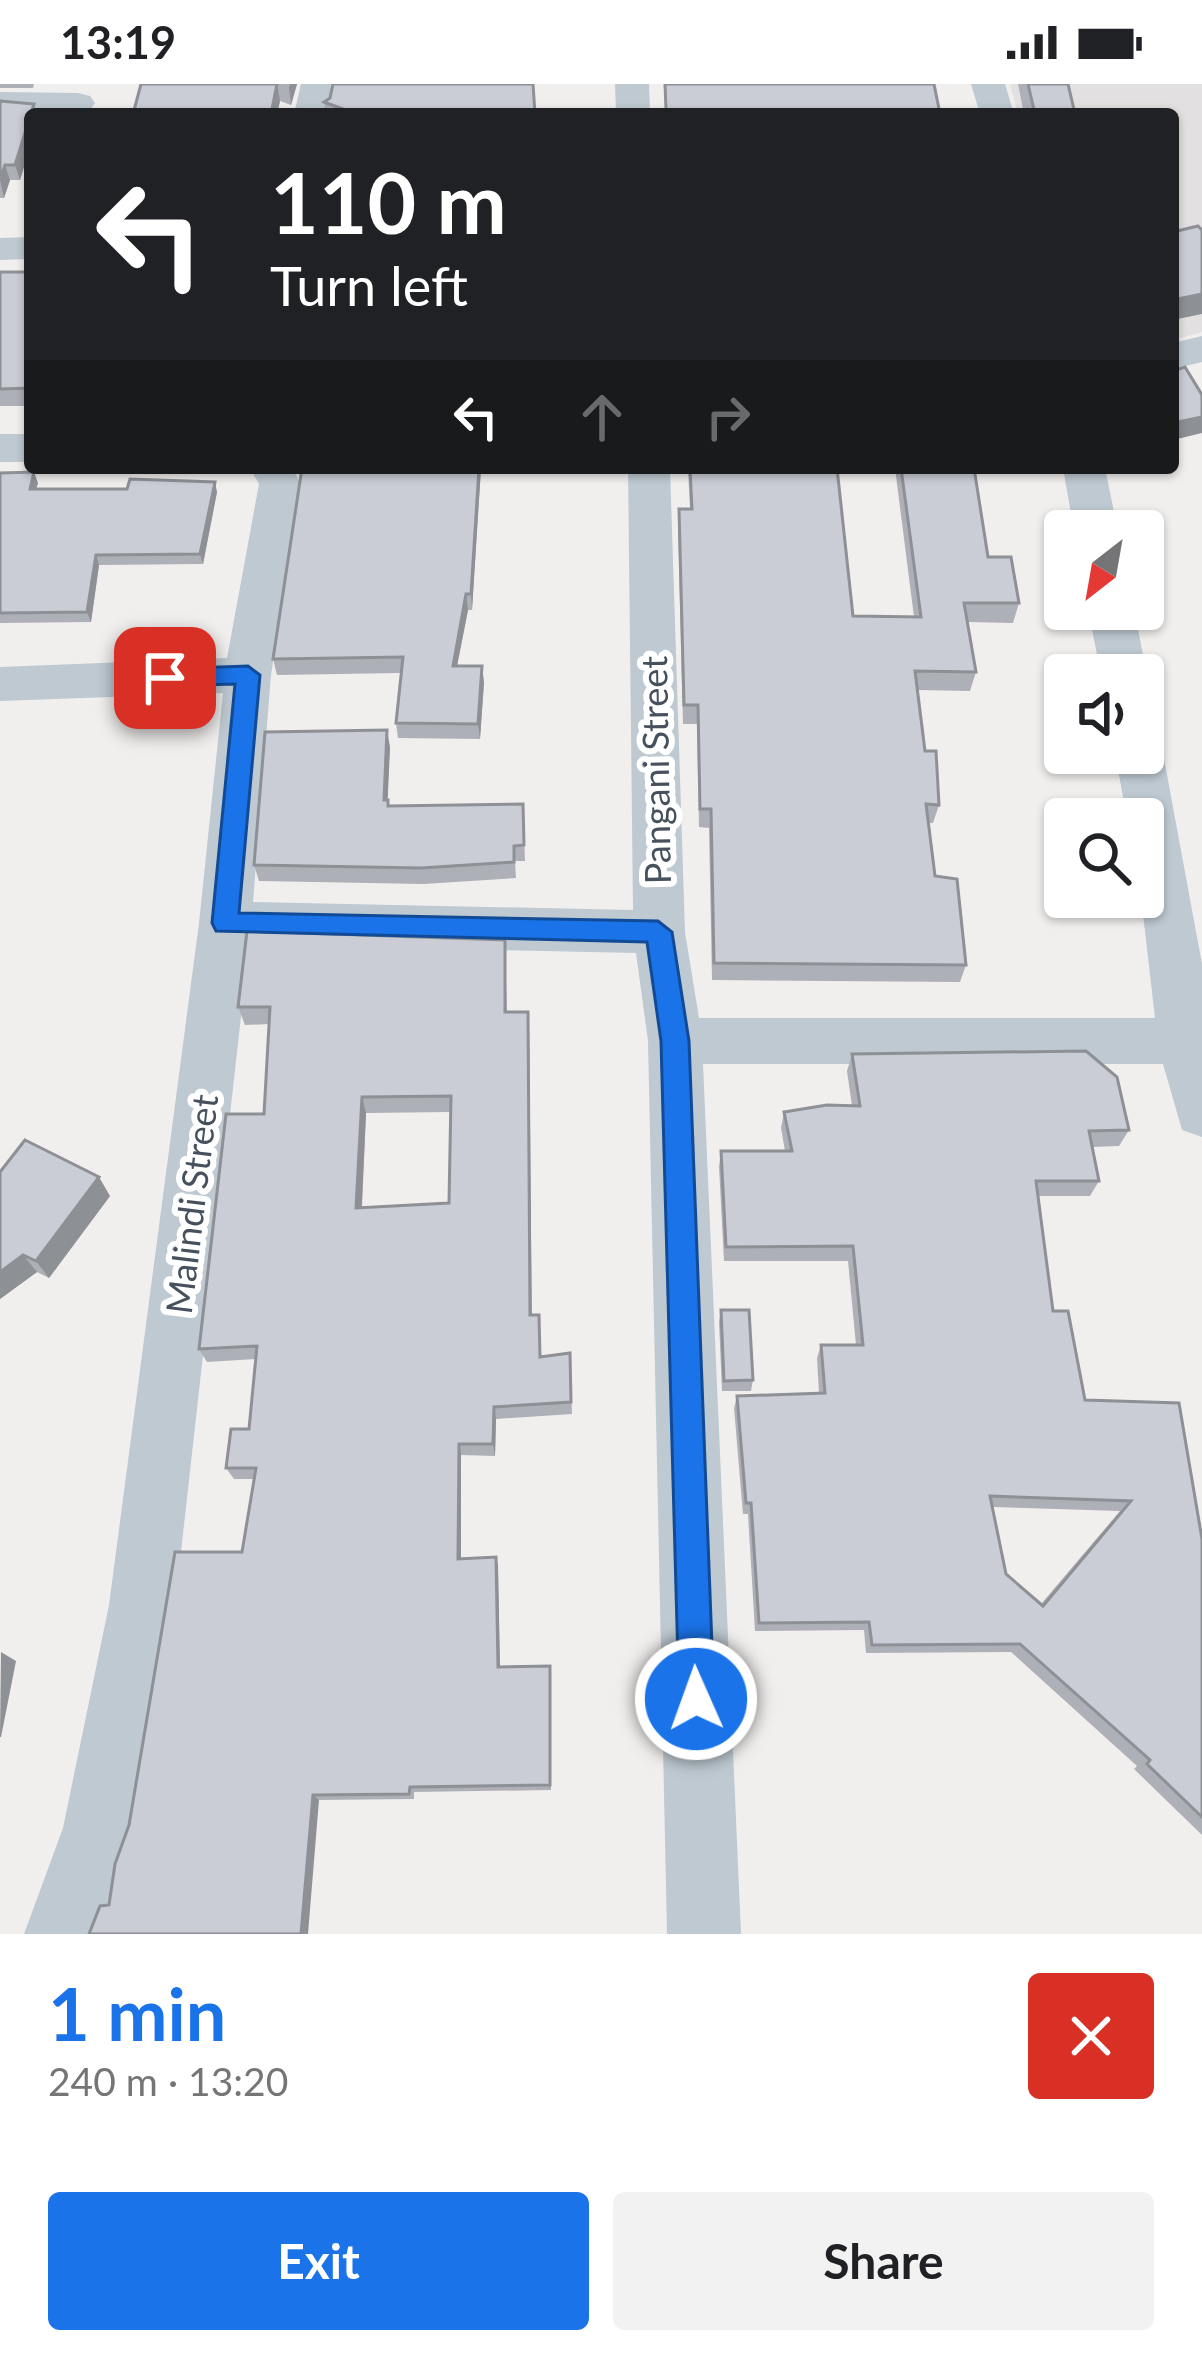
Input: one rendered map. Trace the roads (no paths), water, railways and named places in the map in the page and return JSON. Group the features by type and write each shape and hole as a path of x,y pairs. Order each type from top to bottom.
{"street":[{"path":"0,101 78,100"},
{"name":"Malindi Street","path":"61,1934 99,1828 142,1605 225,923 248,675 280,484 274,474"},
{"name":"Pangani Street","path":"649,474 658,932 675,1041 704,1934"},
{"path":"1085,474 1092,510"},
{"path":"0,684 248,675"},
{"path":"1146,774 1185,888 1185,1041 1202,1112"},
{"path":"225,923 658,932"},
{"path":"675,1041 1185,1041"}]}
